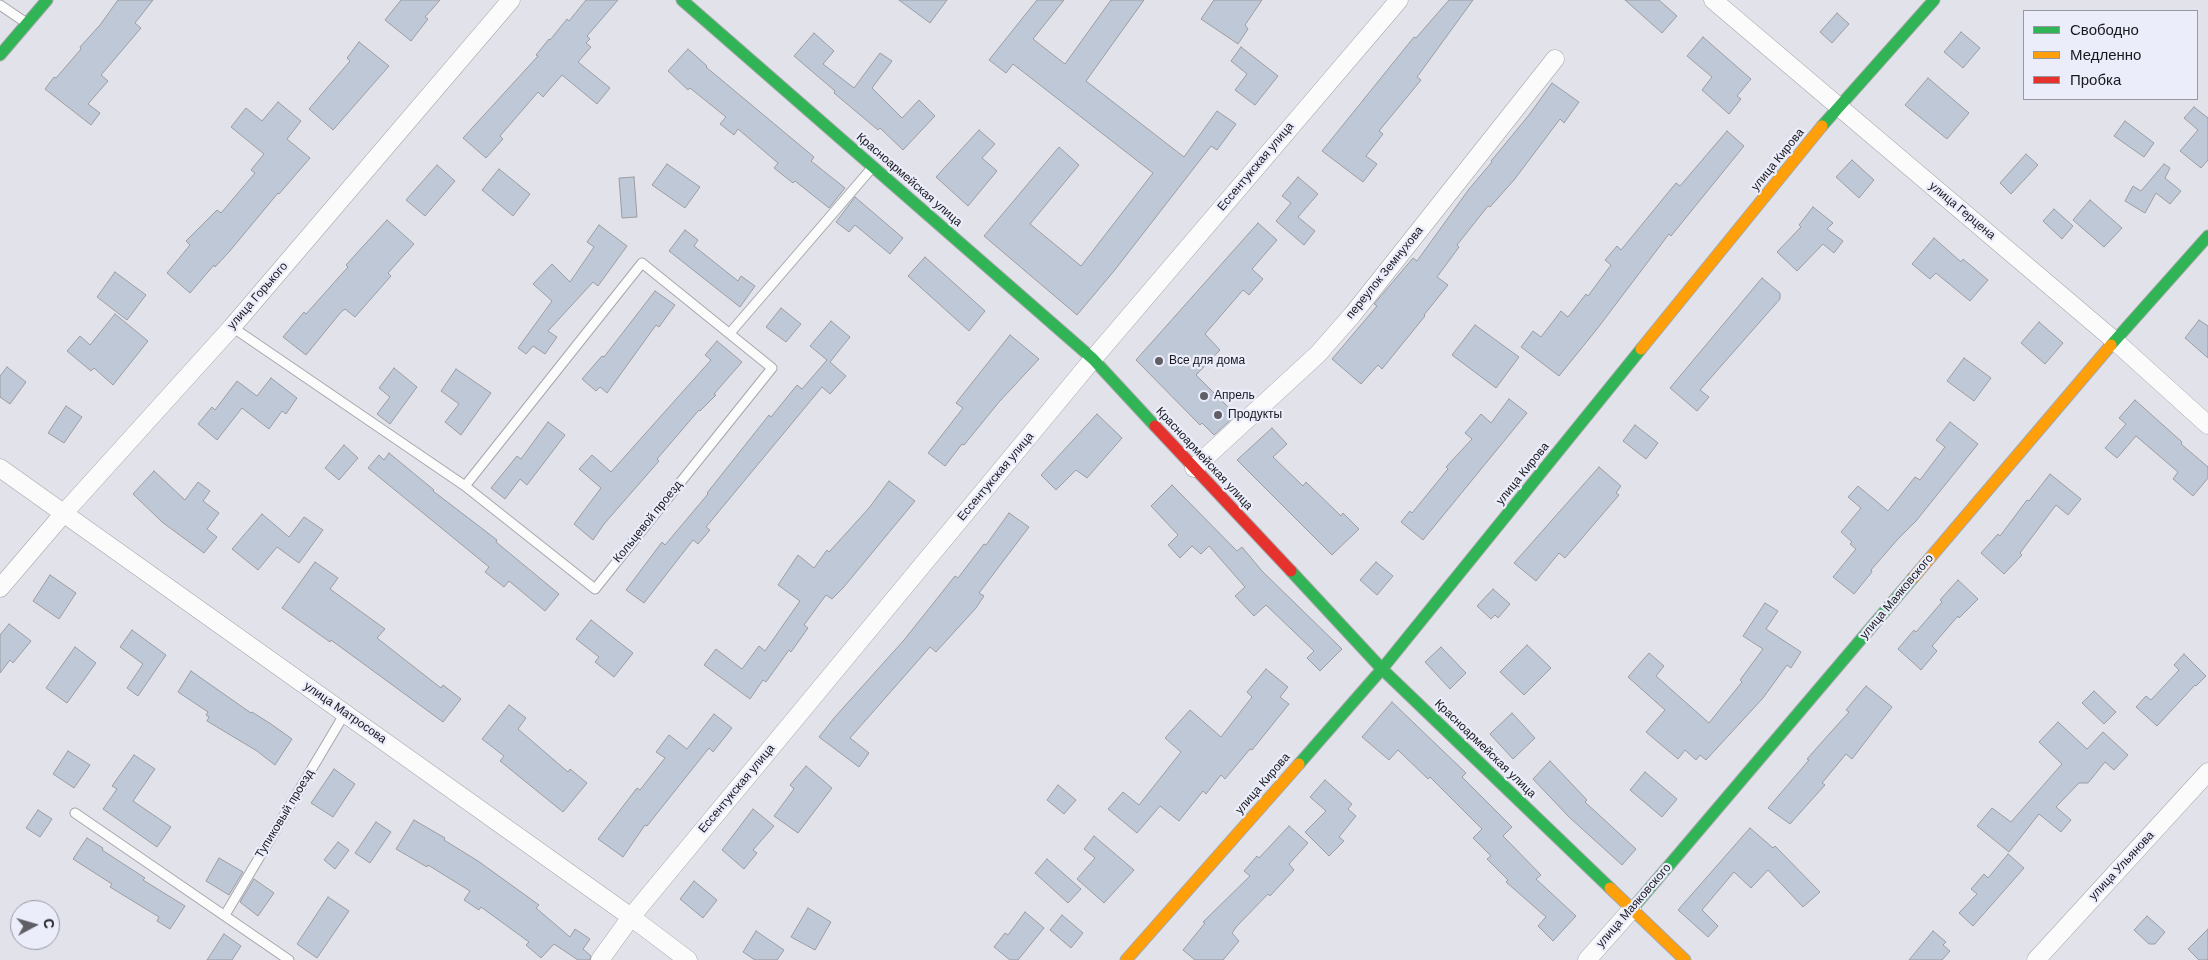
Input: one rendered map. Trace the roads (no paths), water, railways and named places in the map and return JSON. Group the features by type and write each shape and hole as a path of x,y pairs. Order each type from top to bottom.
{"street":[{"path":"0,55 47,0"},
{"name":"улица Горького","path":"0,588 64,513 232,327 511,0"},
{"name":"Красноармейская улица","path":"682,0 1093,360 1382,669 1685,960"},
{"name":"Ессентукская улица","path":"600,960 631,917 1093,360 1399,0"},
{"name":"улица Герцена","path":"1713,0 2115,341 2208,425"},
{"name":"улица Кирова","path":"1126,960 1382,669 1839,106 1934,0"},
{"name":"переулок Земнухова","path":"1194,468 1318,354 1353,314 1555,59"},
{"name":"улица Маяковского","path":"1587,960 2115,341 2208,236"},
{"name":"улица Матросова","path":"0,468 631,917 688,960"},
{"name":"улица Ульянова","path":"2036,960 2208,772"}],"lane":[{"path":"0,5 27,24"},
{"path":"730,333 873,167"},
{"name":"Кольцевой проезд","path":"232,327 465,486 595,589 772,368 642,263 465,486"},
{"name":"Тупиковый проезд","path":"225,915 345,713"},
{"path":"75,813 288,960"}],"place":[{"name":"Все для дома","path":"1159,361"},
{"name":"Апрель","path":"1204,396"},
{"name":"Продукты","path":"1218,415"}]}
